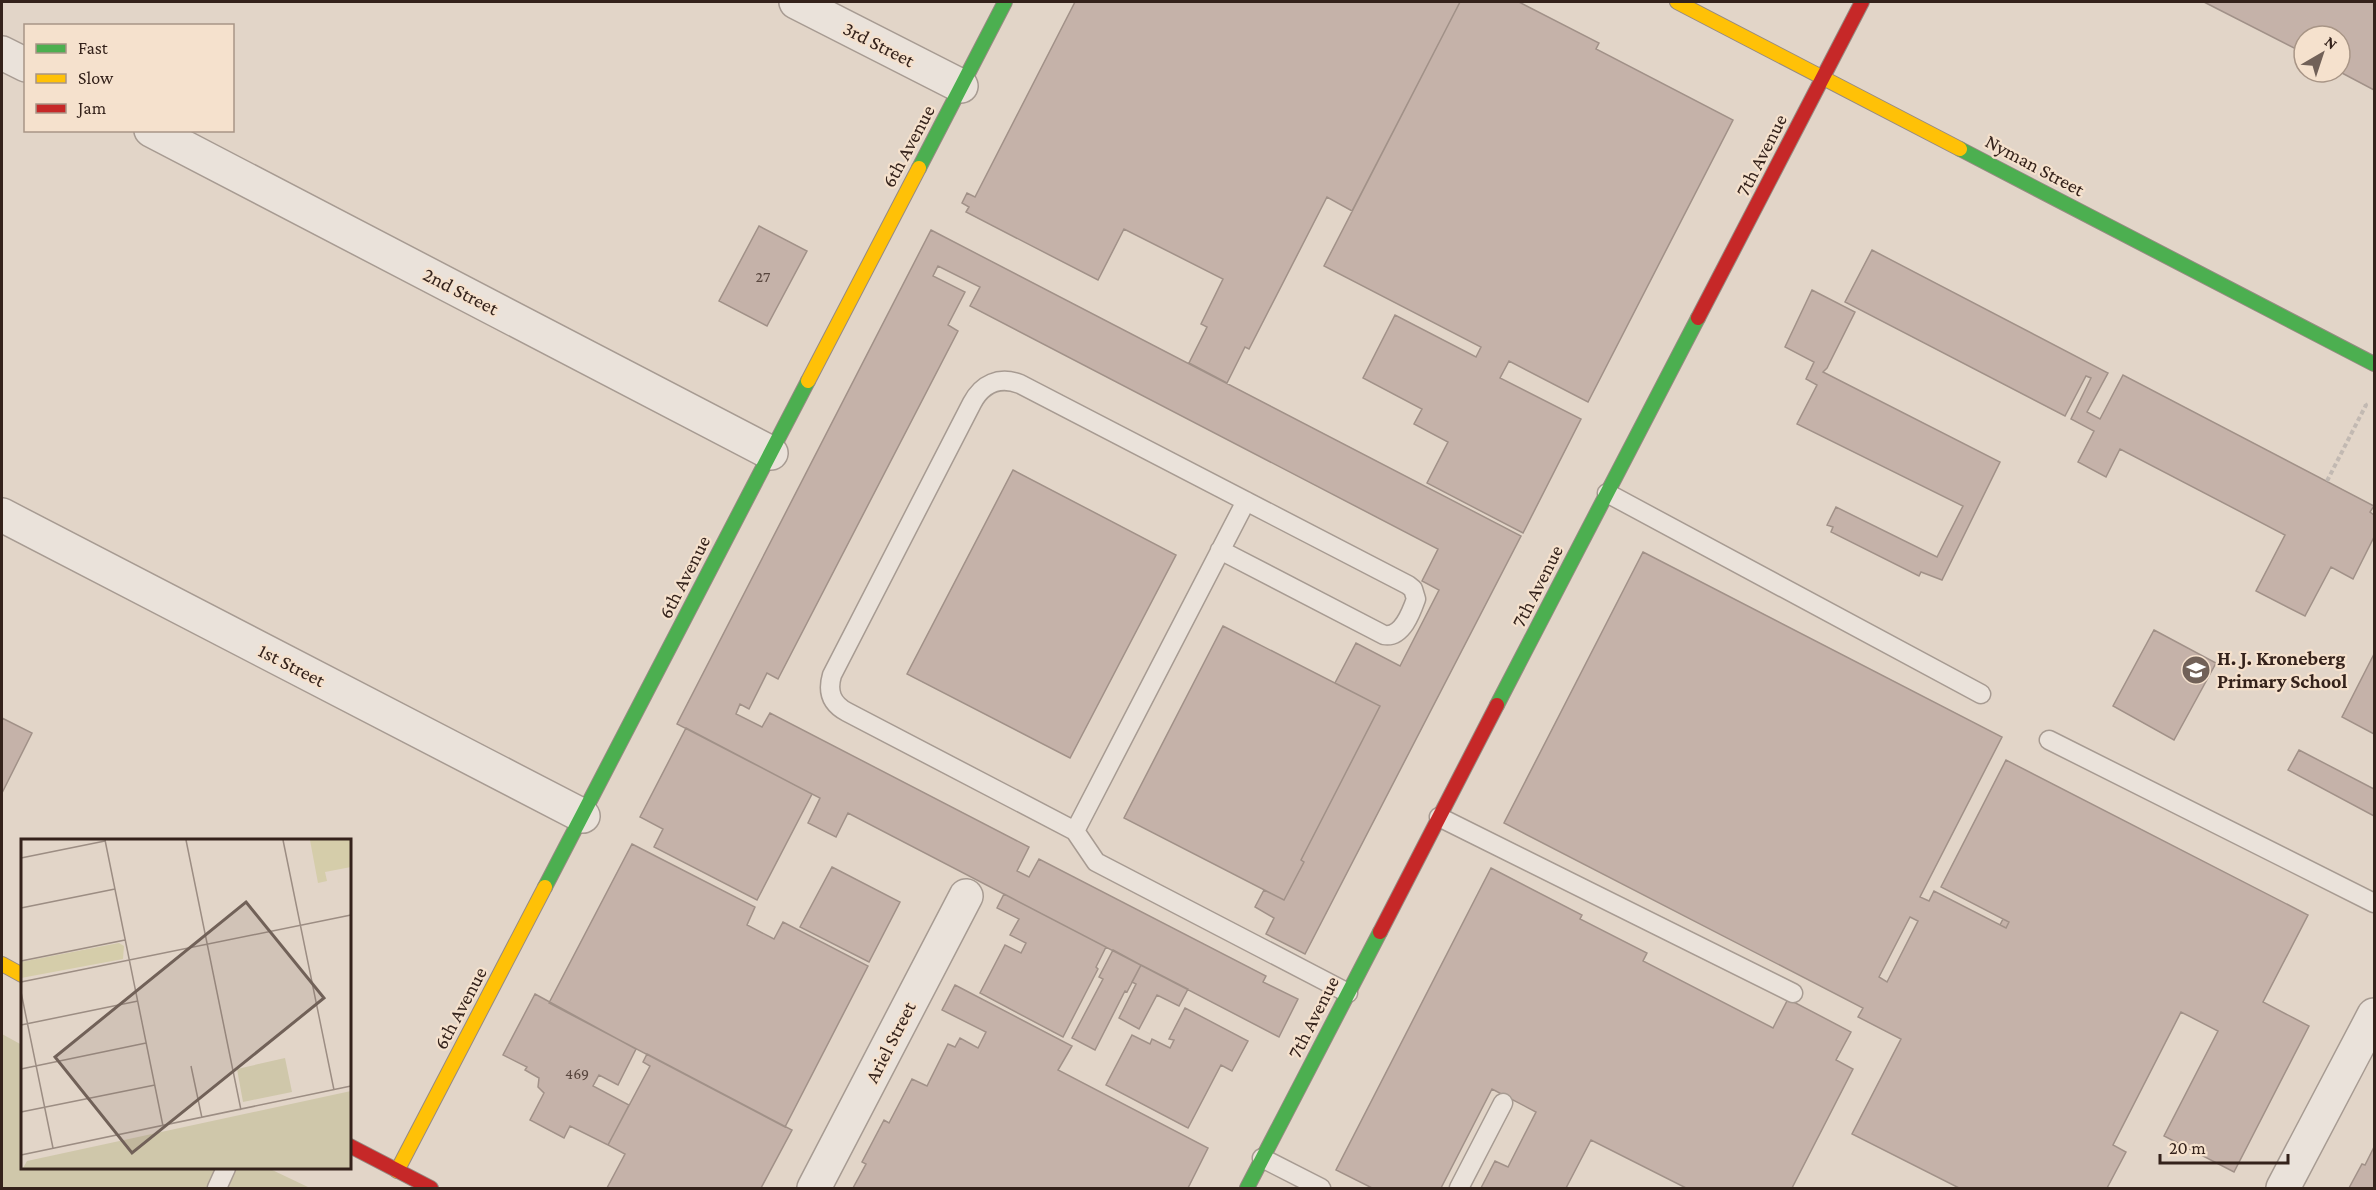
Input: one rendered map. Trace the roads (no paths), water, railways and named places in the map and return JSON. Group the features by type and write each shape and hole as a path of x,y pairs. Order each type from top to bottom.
{"street":[{"name":"3rd Street","path":"796,2 961,87"},
{"name":"6th Avenue","path":"397,1171 1005,2"},
{"name":"Nyman Street","path":"1677,2 2374,364"},
{"name":"7th Avenue","path":"1247,1188 1862,2"},
{"path":"2,53 24,64"},
{"name":"2nd Street","path":"155,132 771,453"},
{"name":"1st Street","path":"2,514 583,816"},
{"name":"Ariel Street","path":"814,1188 966,896"},
{"path":"2,964 21,974"},
{"path":"2283,1188 2373,1020"},
{"path":"351,1147 431,1188"}],"lane":[{"path":"1220,550 1384,635 1390,636 1399,632 1414,604 1415,594 1408,585 1020,384 1011,380 991,383 983,388 972,403 832,675 829,685 830,694 833,702 840,708 1075,831 1096,862 1348,993"},
{"path":"1607,493 1981,694"},
{"path":"1075,831 1246,501"},
{"path":"2049,740 2374,903"},
{"path":"1439,817 1793,993"},
{"path":"1459,1188 1503,1103"},
{"path":"1262,1158 1321,1188"},
{"path":"217,1188 225,1169"}],"place":[{"name":"H. J. Kroneberg Primary School","path":"2196,670"}]}
